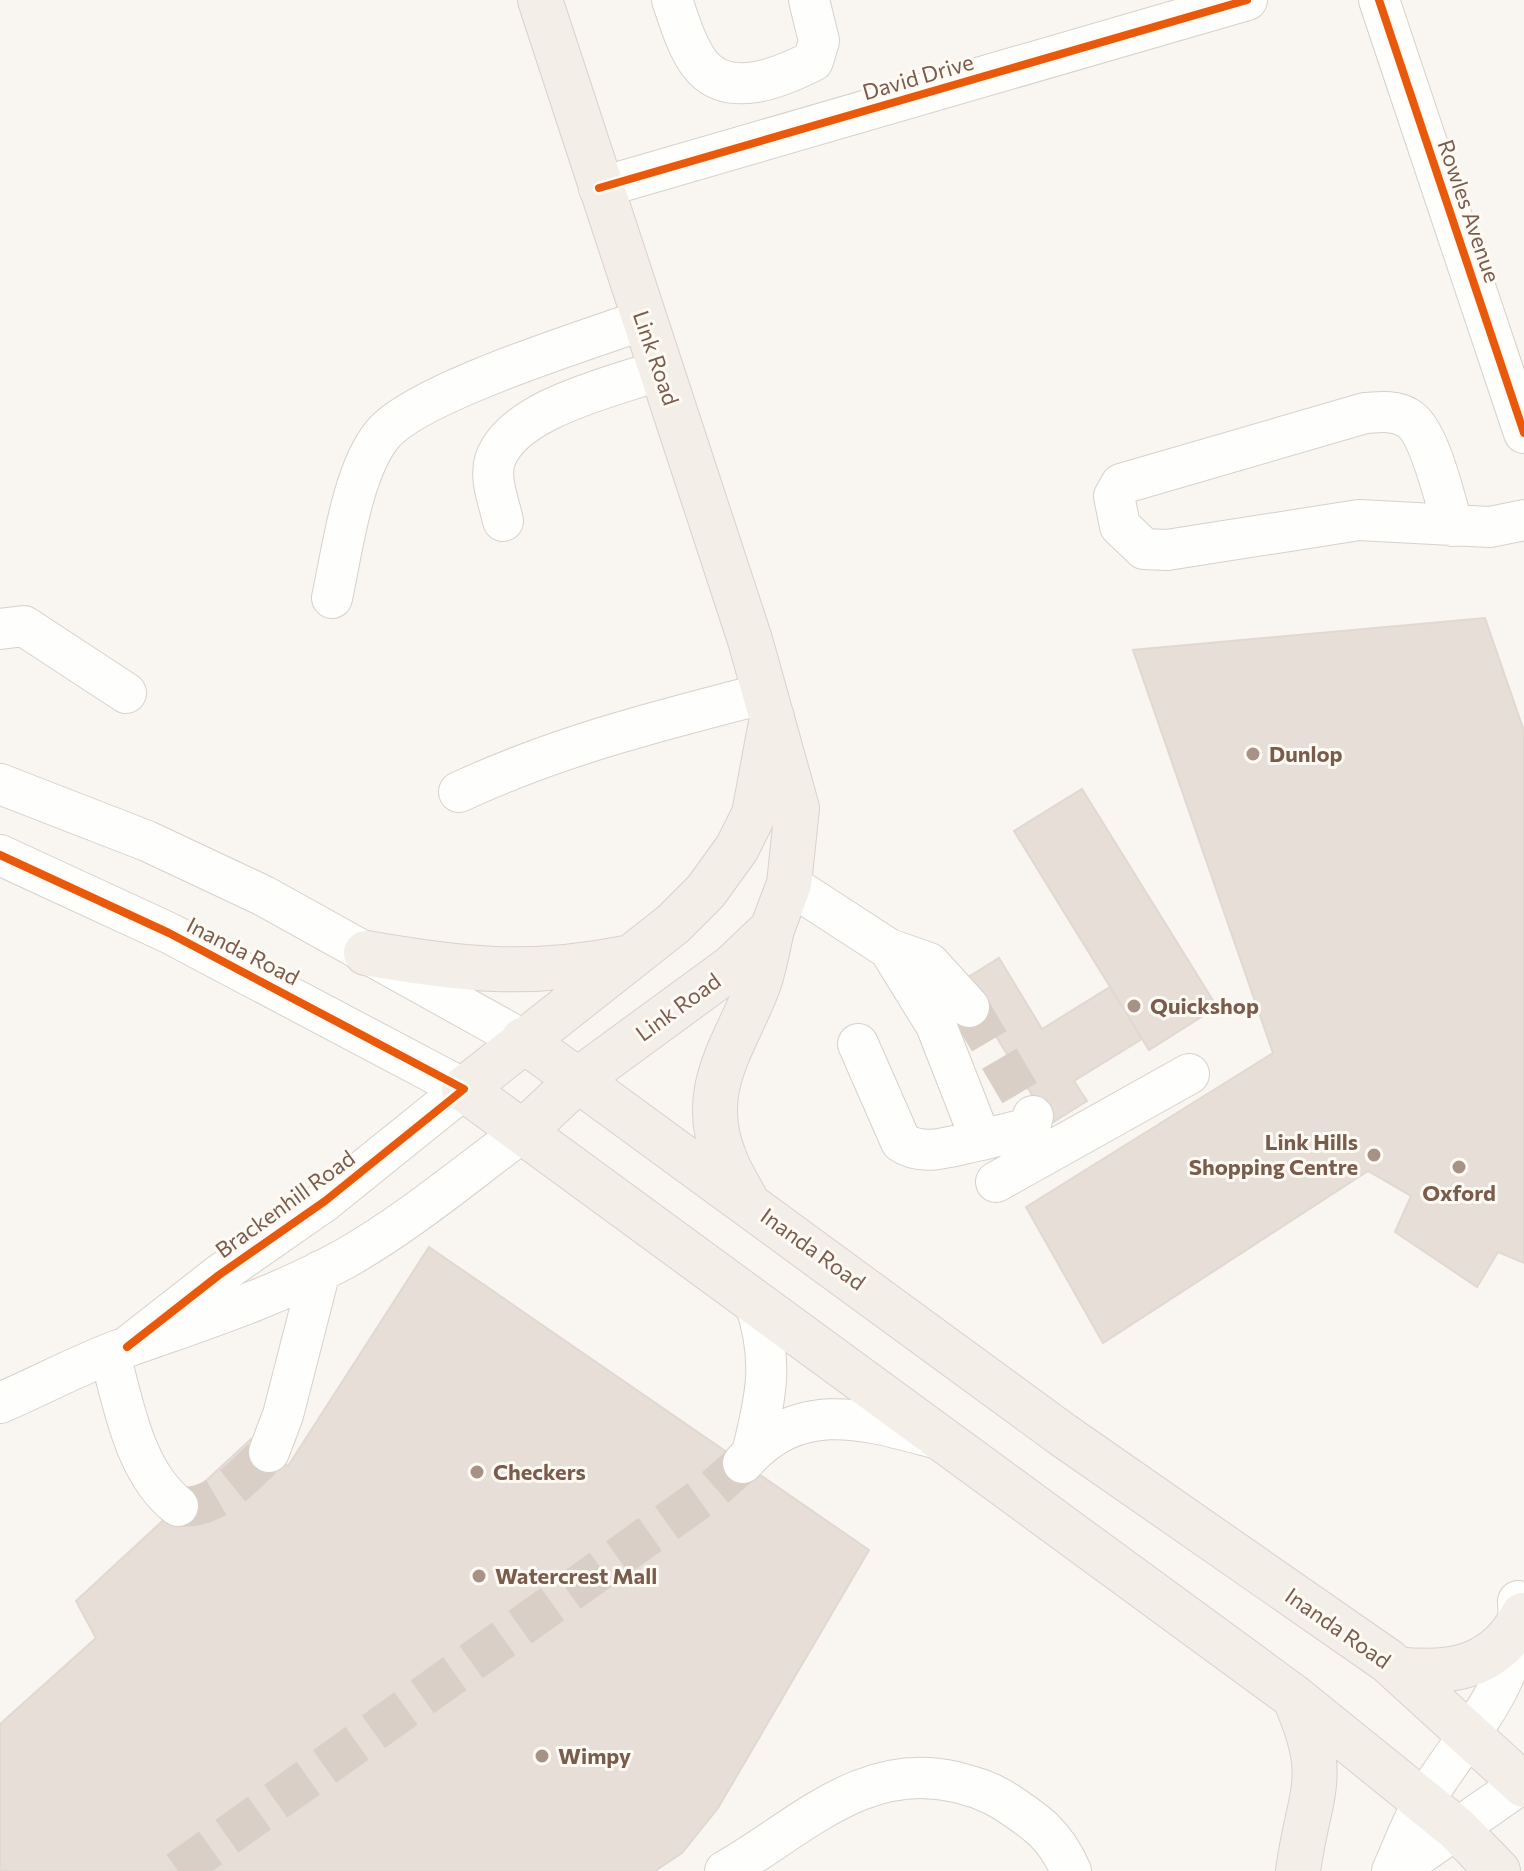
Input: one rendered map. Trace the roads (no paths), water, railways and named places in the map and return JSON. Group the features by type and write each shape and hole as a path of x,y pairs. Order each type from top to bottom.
{"main road":[{"name":"Link Road","path":"524,1131 579,1079 732,967 772,929 789,884 796,843 797,808 769,705 540,0"},
{"name":"Link Road","path":"464,1089 632,957 706,891 737,848 754,814 762,783 769,705"},
{"path":"737,848 789,884"},
{"path":"745,1199 721,1146 715,1109 716,1087 722,1062 758,986 772,929"},
{"path":"366,953 496,972 581,967 632,957"},
{"name":"Inanda Road","path":"523,1040 745,1199 1063,1435 1397,1669 1524,1784"},
{"name":"Inanda Road","path":"464,1089 1294,1697 1457,1829 1498,1871"},
{"path":"1397,1669 1434,1673 1471,1666 1501,1647 1515,1632 1523,1611"},
{"path":"1294,1697 1311,1736 1317,1766 1315,1795 1298,1871"}],"street":[{"path":"672,0 700,65 721,79 750,85 783,75 813,61 819,41 809,0"},
{"name":"David Drive","path":"599,188 1247,0"},
{"name":"Rowles Avenue","path":"1379,0 1524,433"},
{"path":"783,75 804,129"},
{"path":"332,598 365,469 382,435 412,410 643,320"},
{"path":"503,521 494,485 494,461 504,442 522,424 551,409 660,370"},
{"path":"1453,526 1422,433 1409,418 1390,412 1365,413 1121,484 1114,496 1120,526 1144,549 1167,550 1359,520 1407,520 1453,526 1490,527 1524,520"},
{"path":"0,629 24,626 126,693"},
{"path":"459,792 514,766 569,747 769,705"},
{"name":"Inanda Road","path":"0,784 147,841 264,896 523,1040"},
{"name":"Inanda Road","path":"0,855 169,933 464,1089"},
{"path":"789,884 889,949 929,963 969,1007"},
{"path":"889,949 936,1025 981,1140"},
{"path":"858,1044 901,1142 911,1149 924,1151 1024,1132 1030,1128 1033,1116"},
{"path":"996,1182 1189,1074"},
{"name":"Brackenhill Road","path":"118,1350 325,1201 464,1089"},
{"name":"Brackenhill Road","path":"0,1403 118,1350 219,1317 320,1271 394,1228 524,1131"},
{"path":"269,1452 283,1415 320,1271"},
{"path":"754,1300 767,1338 767,1378 748,1458 795,1426 841,1417 944,1441"},
{"path":"118,1350 138,1445 157,1484 178,1506"},
{"path":"1394,1871 1423,1802 1473,1739 1524,1652 1523,1611"},
{"path":"725,1871 844,1795 888,1779 933,1777 988,1790 1044,1826 1071,1871"},
{"path":"1394,1871 1524,1784"}],"tunnel":[{"path":"969,1007 1033,1116"},
{"path":"178,1506 204,1503 228,1490 269,1452"},
{"path":"178,1871 711,1491 743,1463"}],"place":[{"name":"Dunlop","path":"1253,754"},
{"name":"Quickshop","path":"1134,1006"},
{"name":"Link Hills Shopping Centre","path":"1374,1155"},
{"name":"Oxford","path":"1459,1167"},
{"name":"Checkers","path":"477,1472"},
{"name":"Watercrest Mall","path":"479,1576"},
{"name":"Wimpy","path":"542,1756"}]}
